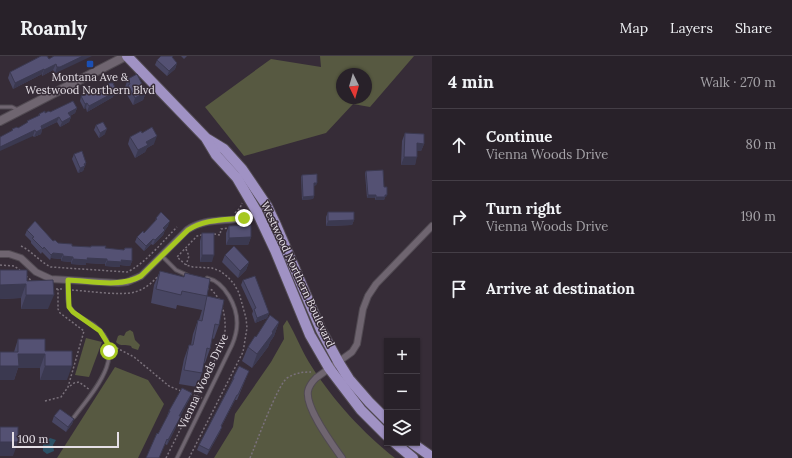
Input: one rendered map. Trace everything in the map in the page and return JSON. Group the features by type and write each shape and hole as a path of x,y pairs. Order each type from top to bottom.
{"main road":[{"name":"Westwood Northern Boulevard","path":"127,56 206,138 216,155 237,178 257,212 276,250 310,335 329,368 361,410 384,433"},
{"name":"Westwood Northern Boulevard","path":"206,138 224,149 242,169 267,206 321,330 339,363 349,379 368,402 384,417"},
{"path":"399,446 414,458"},
{"path":"416,446 432,457"}],"street":[{"path":"0,120 127,56"},
{"path":"0,254 9,254 21,258 45,278 55,280 118,283 127,282 141,276 196,224 244,218 267,206"},
{"path":"342,458 316,418 309,403 308,392 311,383 352,352 357,344 363,309 368,296 376,284 432,226"}],"lane":[{"path":"0,107 12,107 19,111"},
{"path":"162,256 176,270 192,276"},
{"name":"Vienna Woods Drive","path":"177,458 232,346 236,334 237,324 233,305 223,288 211,279 202,277"},
{"path":"68,280 69,307 73,312 100,331 108,344 109,355 106,370 93,393 74,417"}],"path":[{"path":"234,219 235,212 240,208 242,201"},
{"path":"21,246 28,249 45,264 51,267 127,272 135,269 142,263 177,227"},
{"path":"208,234 220,235 221,229 233,228"},
{"path":"189,458 240,358 244,347 247,328 246,318 239,293 228,277 212,268 186,265 177,258 197,236 203,235"},
{"path":"186,249 189,256 186,265"},
{"path":"0,265 14,266 20,269 34,283"},
{"path":"51,289 124,293 135,292 155,281 162,272"},
{"path":"166,458 225,338 223,309 218,296 212,290 205,287"},
{"path":"58,289 58,309 60,313 84,331 68,387"},
{"path":"108,344 134,357 168,386 182,392"},
{"path":"250,458 275,398 286,379 300,372 311,372"},
{"path":"46,401 61,397 68,387 74,382 79,382 93,393"},
{"path":"188,394 206,399"}],"green space":[{"path":"320,56 414,56 370,107 353,104 326,133 244,156 205,107 271,59 321,67"},
{"path":"287,320 308,361 329,392 350,416 383,449 395,458 214,458 233,427 235,414 271,362 284,339 283,326"},
{"path":"130,330 133,332 135,340 140,345 138,350 132,348 131,346 116,342 118,336 124,336 126,332"},
{"path":"86,338 102,342 89,377 75,375"},
{"path":"115,367 148,380 164,404 138,458 57,458"}],"water":[{"path":"50,438 56,440 53,445 54,451 47,454 43,451 43,445"}],"building":[{"path":"41,56 47,56 49,59 54,56 83,56 60,67 57,67 56,64 15,83 10,72"},
{"path":"161,56 173,56 172,57 177,63 169,71 157,60"},
{"path":"137,74 146,92 135,98 128,85 130,84 128,79"},
{"path":"110,83 113,83 116,90 114,91 115,92 89,106 87,103 85,104 81,96 85,95 84,93 92,89 93,92"},
{"path":"73,101 77,108 68,113 71,117 62,122 59,117 41,126 42,129 36,132 35,130 0,147 0,137 13,130 12,129 18,128 45,111 45,113 50,112"},
{"path":"103,122 107,129 100,133 96,125"},
{"path":"152,127 157,136 146,142 148,145 138,150 130,137 141,131 142,133"},
{"path":"405,133 424,134 424,144 417,143 417,157 404,157"},
{"path":"82,151 86,163 84,164 85,166 80,168 74,154"},
{"path":"383,170 384,187 387,187 387,195 385,195 385,197 376,197 376,195 368,195 366,171"},
{"path":"317,174 317,183 314,183 314,196 303,197 302,175"},
{"path":"161,212 170,221 163,228 165,230 155,240 153,239 146,246 137,237 143,231 144,233 157,219 156,218"},
{"path":"328,212 354,212 354,220 328,221"},
{"path":"35,221 53,241 55,240 58,243 72,244 72,246 106,246 105,248 124,250 125,248 132,248 132,261 107,261 107,259 87,258 88,260 73,259 73,257 63,256 63,254 53,253 51,255 44,247 43,249 32,238 34,237 27,230"},
{"path":"251,225 251,237 229,238 229,226"},
{"path":"202,233 214,233 214,255 202,255"},
{"path":"234,246 249,262 240,271 225,255"},
{"path":"0,270 27,270 27,281 53,280 54,295 26,295 26,284 0,285"},
{"path":"160,271 184,277 185,273 210,279 207,296 182,291 181,295 156,289"},
{"path":"255,276 269,313 257,318 254,309 256,308 243,280"},
{"path":"207,296 224,300 219,325 215,324 210,349 207,348 202,373 184,370 189,345 193,345 198,320 202,321"},
{"path":"270,315 279,322 272,332 273,333 257,354 248,347"},
{"path":"18,339 45,339 45,351 72,351 72,366 45,366 45,354 18,354 19,366 0,366 0,352 18,352"},
{"path":"239,366 249,371 221,426 222,427 209,450 199,445"},
{"path":"182,388 192,393 179,416 181,416 168,440 167,439 159,458 146,458 157,433 158,434"},
{"path":"60,409 74,419 68,427 54,416"},
{"path":"0,427 18,427 18,442 0,442"}],"place":[{"name":"Montana Ave & Westwood Northern Blvd","path":"90,64"}],"route":[{"path":"109,351 105,337 100,331 95,326 73,312 69,307 68,280 118,283 134,280 141,276 196,224 244,218"}]}
